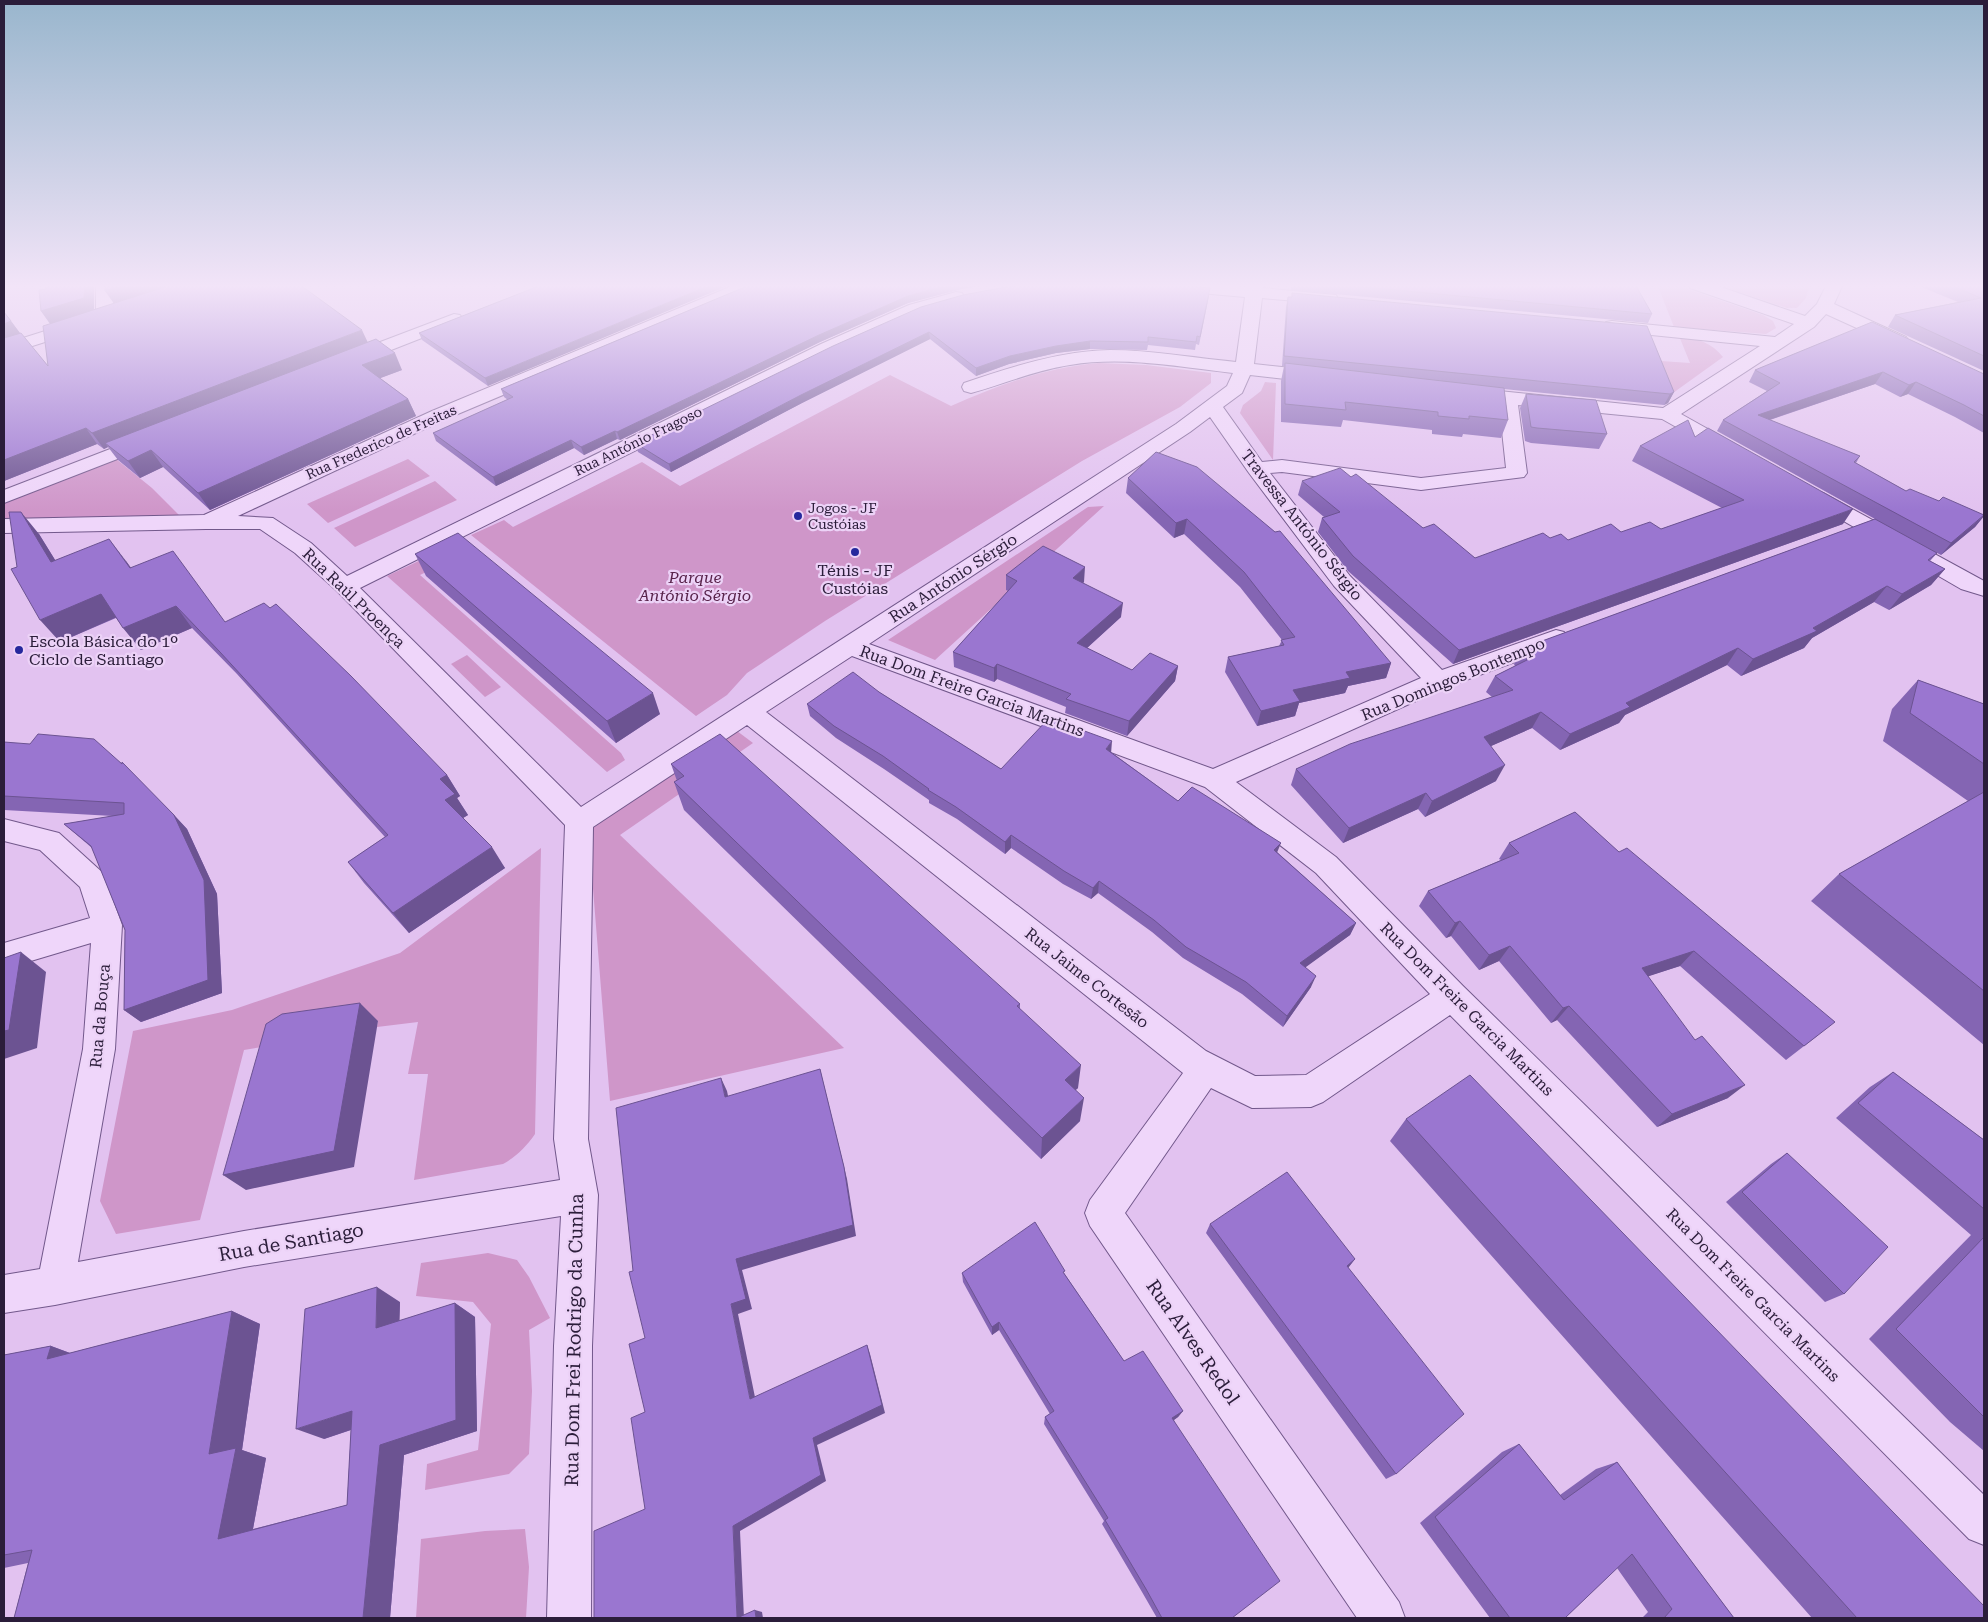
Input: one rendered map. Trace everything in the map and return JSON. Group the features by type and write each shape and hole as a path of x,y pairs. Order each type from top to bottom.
{"street":[{"path":"337,365 351,360"},
{"name":"Rua Frederico de Freitas","path":"206,522 440,415 571,360"},
{"name":"Rua António Fragoso","path":"345,586 803,360"},
{"path":"971,387 1043,364 1068,360"},
{"path":"1159,360 1336,379"},
{"name":"Rua António Sérgio","path":"579,822 1183,428 1235,389 1244,368 1245,360"},
{"path":"1667,414 1749,360"},
{"path":"1451,392 1667,414 1745,458"},
{"path":"1256,469 1282,466 1421,484 1517,473 1508,399"},
{"name":"Travessa António Sérgio","path":"1212,406 1256,469 1342,581 1438,682"},
{"path":"4,497 162,435"},
{"path":"1796,486 1976,586"},
{"name":"Rua Raúl Proença","path":"4,526 206,522 265,523 303,548 345,586 579,822"},
{"path":"1837,535 1865,524"},
{"name":"Rua Domingos Bontempo","path":"1214,780 1438,682 1578,630"},
{"name":"Rua Dom Freire Garcia Martins","path":"849,646 1214,780 1326,865 1452,996 1984,1524"},
{"name":"Rua Jaime Cortesão","path":"748,712 1194,1062 1252,1092 1310,1091 1452,996"},
{"name":"Rua Dom Frei Rodrigo da Cunha","path":"569,1618 573,1346 580,1195 571,1139 579,822"},
{"name":"Rua da Bouça","path":"4,830 49,841 94,881 107,925 100,1049 55,1286"},
{"path":"4,956 107,925"},
{"name":"Rua Alves Redol","path":"1206,1068 1103,1213 1383,1618"},
{"name":"Rua de Santiago","path":"4,1294 55,1286 244,1249 580,1195"}],"green space":[{"path":"1689,360 1719,360 1666,398 1653,370 1665,371 1661,361 1690,363"},
{"name":"Parque António Sérgio","path":"1099,363 1146,365 1211,373 1211,383 1180,407 1082,461 825,621 747,673 727,695 696,716 471,535 504,520 513,527 642,462 680,486 890,375 951,406 1024,378 1061,368"},
{"path":"1265,382 1276,383 1273,460 1240,413 1243,405 1261,391"},
{"path":"116,459 152,488 181,517 4,523 4,502"},
{"path":"408,459 430,476 328,523 307,504"},
{"path":"435,481 457,500 355,547 334,528"},
{"path":"1104,506 935,660 888,640 1088,507"},
{"path":"463,540 474,549 420,575 621,753 625,760 607,772 387,576"},
{"path":"467,655 501,687 485,697 451,664"},
{"path":"733,728 753,743 620,835 844,1048 610,1101 588,826"},
{"path":"541,848 535,1134 521,1151 503,1164 414,1180 428,1074 408,1074 418,1022 377,1027 378,1021 302,1033 286,1043 244,1050 200,1220 116,1234 100,1201 133,1031 232,1010 400,953"},
{"path":"488,1253 517,1260 529,1277 550,1318 529,1330 532,1391 529,1454 509,1474 425,1490 427,1464 478,1450 491,1324 473,1302 416,1296 421,1263"},
{"path":"525,1529 529,1567 526,1618 416,1618 421,1539 485,1531"}],"building":[{"path":"4,360 43,360 48,366 47,360 284,360 92,433 86,428 4,460"},
{"path":"322,360 377,360 362,365 408,399 198,493 151,450 128,461 105,443"},
{"path":"458,360 529,360 485,378"},
{"path":"571,360 768,360 617,432 615,431 581,447 571,440 493,477 433,433 513,397 501,389"},
{"path":"805,360 873,360 669,464 635,443"},
{"path":"965,360 1000,360 976,368"},
{"path":"1322,360 1661,360 1674,392 1670,394"},
{"path":"1780,360 1953,360 1984,374 1984,416 1916,382 1909,385 1883,372 1758,415 1860,456 1854,462 1906,491 1910,489 1939,501 1943,497 1984,515 1951,543 1723,420 1780,383 1755,370"},
{"path":"1285,363 1504,388 1508,420 1469,416 1469,419 1438,416 1438,412 1345,402 1346,410 1285,404"},
{"path":"1526,394 1596,400 1607,434 1531,427"},
{"path":"1688,420 1695,437 1708,428 1853,509 1459,650 1353,556 1322,518 1340,512 1302,481 1340,468 1351,477 1356,474 1423,528 1434,524 1475,558 1543,533 1550,538 1561,534 1568,540 1611,524 1621,532 1650,522 1661,529 1744,500 1640,446"},
{"path":"1156,452 1197,467 1275,532 1280,531 1391,663 1346,672 1350,678 1293,690 1300,701 1261,711 1228,657 1284,645 1281,640 1295,637 1244,572 1187,519 1176,523 1128,478"},
{"path":"9,512 21,512 51,562 109,539 130,568 173,551 225,622 264,603 270,608 276,604 351,676 447,775 440,779 455,794 445,800 492,847 393,913 348,862 388,835 176,606 123,628 101,594 40,620 11,569 17,567"},
{"path":"1875,519 1937,553 1928,560 1945,569 1902,594 1887,586 1813,628 1817,631 1753,659 1738,648 1626,703 1630,707 1570,734 1541,712 1484,737 1505,765 1432,801 1426,793 1349,828 1296,769 1350,744 1513,690 1495,676 1527,660 1523,648"},
{"path":"458,533 653,693 607,721 415,554"},
{"path":"1043,546 1085,567 1073,578 1123,603 1077,643 1132,670 1150,653 1178,666 1129,721 1066,699 1071,694 997,664 994,668 953,652 1017,581 1006,575"},
{"path":"853,672 879,692 1001,769 1049,718 1112,741 1106,749 1178,801 1192,787 1281,843 1274,850 1356,923 1300,963 1316,976 1287,1016 1246,982 1186,947 1154,920 1099,881 1093,888 1011,835 1005,842 956,807 928,790 883,756 834,726 807,704"},
{"path":"1918,680 1984,704 1984,764 1910,713"},
{"path":"38,734 94,739 122,764 122,762 174,815 204,880 208,980 124,1010 125,930 91,846 64,824 124,814 124,803 4,796 4,742 30,744"},
{"path":"720,734 1020,1004 1017,1006 1081,1065 1065,1080 1084,1098 1042,1138 674,782 684,776 671,764"},
{"path":"1984,792 1984,991 1839,874"},
{"path":"1575,812 1619,852 1627,848 1835,1022 1804,1046 1694,951 1642,968 1695,1040 1702,1036 1745,1085 1672,1114 1569,1006 1563,1008 1510,946 1489,955 1460,921 1455,923 1428,891 1519,853 1509,843"},
{"path":"21,952 9,1030 4,1031 4,958"},
{"path":"360,1003 334,1151 223,1175 266,1024 282,1014"},
{"path":"820,1069 844,1167 853,1225 736,1259 746,1299 731,1304 750,1399 867,1345 882,1405 813,1438 821,1475 733,1526 737,1618 594,1618 594,1531 645,1509 631,1418 645,1412 629,1344 645,1338 629,1272 633,1271 616,1108 721,1078 725,1097"},
{"path":"1893,1072 1984,1140 1984,1209 1858,1103"},
{"path":"1470,1075 1984,1606 1984,1618 1857,1618 1406,1119"},
{"path":"1787,1153 1888,1247 1844,1294 1742,1192"},
{"path":"1287,1172 1355,1259 1347,1266 1464,1414 1396,1474 1210,1224"},
{"path":"1035,1222 1065,1271 1063,1272 1124,1361 1143,1351 1183,1411 1172,1418 1280,1581 1232,1618 1162,1618 1105,1520 1108,1518 1045,1417 1054,1411 999,1322 992,1327 962,1273"},
{"path":"1984,1237 1984,1417 1896,1329"},
{"path":"377,1287 376,1328 455,1303 456,1420 380,1445 363,1618 14,1618 32,1550 4,1555 4,1355 51,1346 47,1359 232,1311 209,1454 236,1448 218,1539 347,1505 352,1411 296,1429 305,1309"},
{"path":"1519,1444 1564,1500 1617,1462 1734,1618 1664,1618 1672,1609 1632,1554 1565,1618 1510,1618 1435,1517"},
{"path":"755,1610 756,1618 737,1618"}],"place":[{"name":"Jogos - JF Custóias","path":"798,516"},
{"name":"Ténis - JF Custóias","path":"855,552"},
{"name":"Escola Básica do 1º Ciclo de Santiago","path":"19,650"}]}
